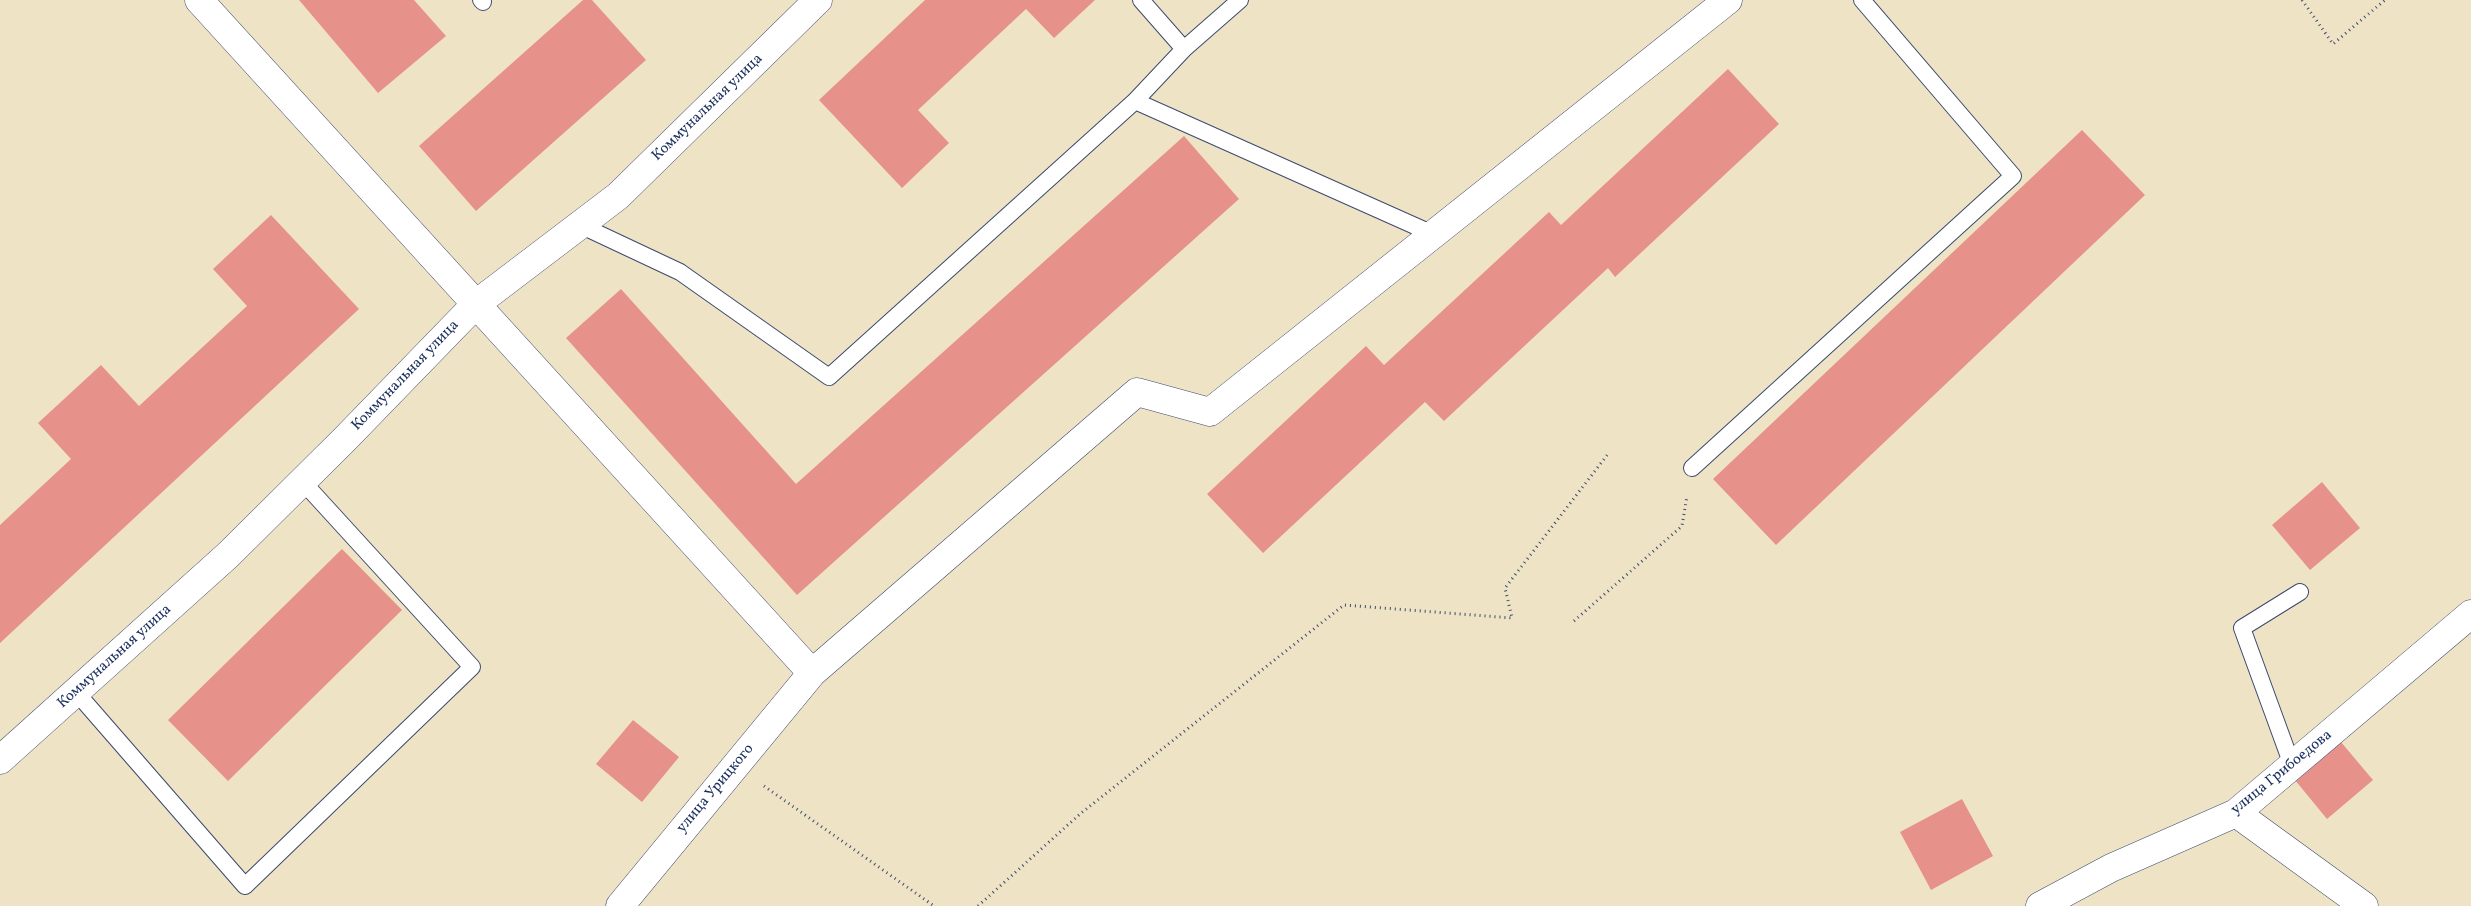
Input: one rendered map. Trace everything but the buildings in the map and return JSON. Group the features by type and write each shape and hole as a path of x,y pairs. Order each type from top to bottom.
{"street":[{"path":"199,0 812,673"},
{"name":"Коммунальная улица","path":"0,760 228,556 303,482 476,304 618,196 818,0"},
{"path":"1433,234 1728,0"},
{"name":"улица Урицкого","path":"620,906 812,673 1137,392 1210,412 1433,234"},
{"name":"улица Грибоедова","path":"2040,906 2111,868 2236,814 2471,614"},
{"path":"2236,814 2364,906"}],"lane":[{"path":"1141,0 1184,49"},
{"path":"580,225 680,272 828,377 1135,101 1184,49 1240,0"},
{"path":"1692,468 2013,176 1862,0"},
{"path":"1135,101 1433,234"},
{"path":"76,692 246,886 472,667 303,482"},
{"path":"2292,765 2242,628 2300,592"}],"path":[{"path":"2302,0 2333,44 2385,0"},
{"path":"978,906 1080,814 1344,606 1512,618 1505,588 1608,454"},
{"path":"1574,621 1682,526 1692,468"},
{"path":"735,766 934,906"}]}
